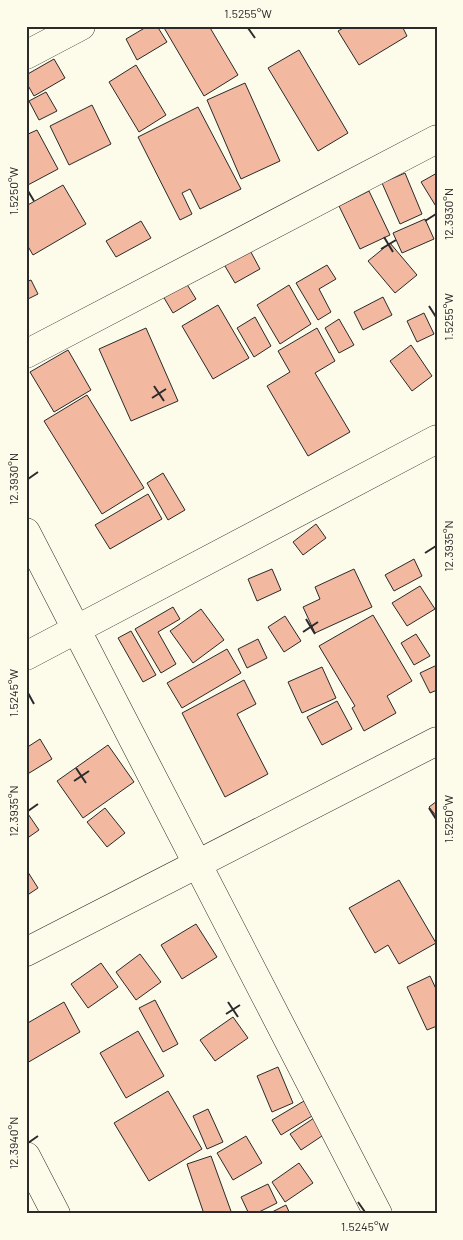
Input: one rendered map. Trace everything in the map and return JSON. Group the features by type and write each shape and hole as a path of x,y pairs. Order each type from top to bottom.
{"street":[{"path":"26,55 81,26"},
{"path":"26,354 437,139"},
{"path":"26,656 437,439"},
{"path":"26,532 378,1214"},
{"path":"26,952 437,742"},
{"path":"26,1156 56,1214"}],"building":[{"path":"148,26 157,26 167,42 137,60 126,39"},
{"path":"163,26 209,26 238,75 204,96"},
{"path":"347,26 402,26 407,36 359,65 338,31"},
{"path":"299,50 348,133 318,151 268,68"},
{"path":"54,59 65,78 34,96 26,82 26,75"},
{"path":"136,65 166,115 139,132 109,82"},
{"path":"245,83 280,161 241,179 207,100"},
{"path":"46,92 57,111 39,120 29,101"},
{"path":"92,105 111,144 69,165 50,126"},
{"path":"198,107 241,189 200,209 190,189 182,193 192,214 180,220 138,137"},
{"path":"37,130 58,169 26,186 26,135"},
{"path":"405,173 422,214 400,224 382,183"},
{"path":"437,173 437,208 421,182"},
{"path":"63,185 86,224 33,255 26,243 26,206"},
{"path":"369,191 390,235 360,249 339,206"},
{"path":"425,219 434,239 402,253 393,233"},
{"path":"141,221 151,238 116,257 106,241"},
{"path":"245,241 260,269 235,283 219,256"},
{"path":"390,243 417,275 395,293 368,261"},
{"path":"327,265 336,279 319,289 331,312 318,320 296,283"},
{"path":"180,273 196,299 173,313 157,286"},
{"path":"31,280 38,294 26,300 26,282"},
{"path":"289,285 311,324 280,344 257,305"},
{"path":"383,297 392,315 363,330 354,312"},
{"path":"218,305 249,358 213,379 182,326"},
{"path":"424,313 434,334 417,342 407,321"},
{"path":"255,317 271,346 254,357 237,328"},
{"path":"339,319 354,345 339,353 325,328"},
{"path":"146,328 178,401 131,421 99,349"},
{"path":"317,328 335,361 315,373 350,432 308,456 267,386 290,372 278,351"},
{"path":"411,345 432,376 412,391 390,361"},
{"path":"68,350 91,390 54,412 30,372"},
{"path":"87,395 144,488 102,514 44,421"},
{"path":"163,473 185,510 168,520 147,483"},
{"path":"148,494 162,519 110,549 95,525"},
{"path":"316,524 326,538 303,555 293,542"},
{"path":"414,559 422,576 394,591 385,575"},
{"path":"272,569 281,590 257,601 248,579"},
{"path":"354,569 372,607 315,633 303,607 320,599 315,587"},
{"path":"420,586 435,609 407,626 392,603"},
{"path":"173,607 180,619 158,632 176,664 161,673 135,629"},
{"path":"201,609 224,640 193,663 170,631"},
{"path":"373,615 412,681 387,696 396,713 364,731 352,708 355,706 319,646"},
{"path":"285,616 301,641 284,652 268,627"},
{"path":"131,631 156,675 143,682 118,638"},
{"path":"416,634 430,656 414,665 401,643"},
{"path":"258,639 267,658 247,668 238,649"},
{"path":"227,649 241,673 182,708 167,683"},
{"path":"437,665 437,690 430,693 420,673"},
{"path":"322,667 336,698 302,713 288,682"},
{"path":"244,680 256,704 237,714 268,774 225,797 182,713"},
{"path":"337,701 352,729 322,745 307,717"},
{"path":"40,739 52,759 26,775 26,748"},
{"path":"108,745 134,782 83,818 57,781"},
{"path":"437,801 437,817 429,807"},
{"path":"105,808 125,833 107,847 87,822"},
{"path":"26,811 39,830 26,839"},
{"path":"26,869 38,888 26,896"},
{"path":"399,880 436,943 399,964 388,945 375,953 349,908"},
{"path":"196,924 217,957 182,979 161,945"},
{"path":"140,954 161,982 136,1000 116,972"},
{"path":"101,963 118,987 88,1008 71,984"},
{"path":"430,976 437,991 437,1026 427,1030 407,987"},
{"path":"155,1000 178,1044 163,1052 139,1008"},
{"path":"64,1002 80,1032 27,1063 26,1024"},
{"path":"233,1017 248,1038 215,1061 200,1040"},
{"path":"138,1031 164,1076 126,1098 100,1053"},
{"path":"278,1067 293,1103 272,1112 257,1076"},
{"path":"168,1091 202,1149 149,1181 114,1123"},
{"path":"304,1101 312,1116 281,1135 272,1120"},
{"path":"208,1109 223,1142 207,1149 193,1116"},
{"path":"314,1118 325,1134 301,1150 290,1134"},
{"path":"246,1136 262,1163 233,1180 217,1153"},
{"path":"211,1156 232,1214 204,1214 187,1164"},
{"path":"299,1163 313,1183 285,1202 272,1182"},
{"path":"268,1184 277,1203 255,1214 249,1214 241,1197"},
{"path":"286,1205 290,1214 268,1214"}]}
